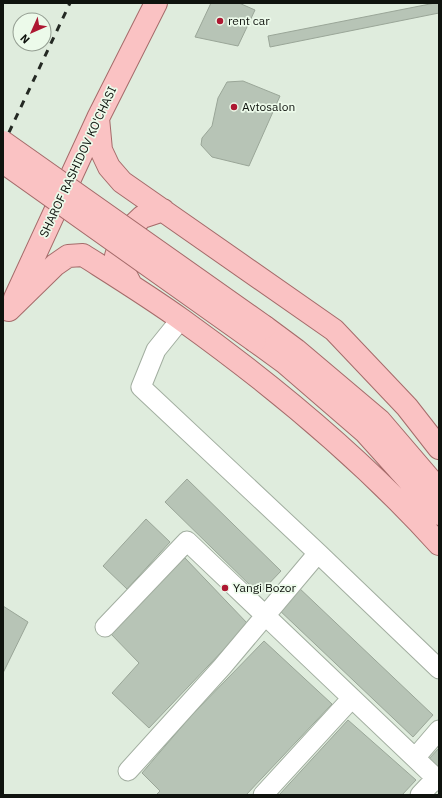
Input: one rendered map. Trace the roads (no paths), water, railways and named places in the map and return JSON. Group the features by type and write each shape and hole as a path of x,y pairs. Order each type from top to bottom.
{"main road":[{"name":"SHAROF RASHIDOV KO'CHASI","path":"6,316 98,118 156,3"},
{"path":"98,118 101,150 108,167 122,182 334,330 406,407 439,448"},
{"path":"3,142 260,334 284,362 365,432 439,514"},
{"path":"3,162 260,334 296,350 380,422 439,490"},
{"path":"131,286 116,256 122,235 142,217 163,210"},
{"path":"6,316 55,265 68,256 83,255 181,319 252,373 331,438 394,496 439,544"}],"lane":[{"path":"181,319 156,350 141,387 439,669"},
{"path":"105,627 187,541 438,780 420,795"},
{"path":"128,771 222,667 318,553"},
{"path":"263,795 352,698"},
{"path":"415,758 439,730"}],"railway":[{"path":"3,145 70,3"}],"place":[{"name":"rent car","path":"220,21"},
{"name":"Avtosalon","path":"234,107"},
{"name":"Yangi Bozor","path":"225,588"}]}
